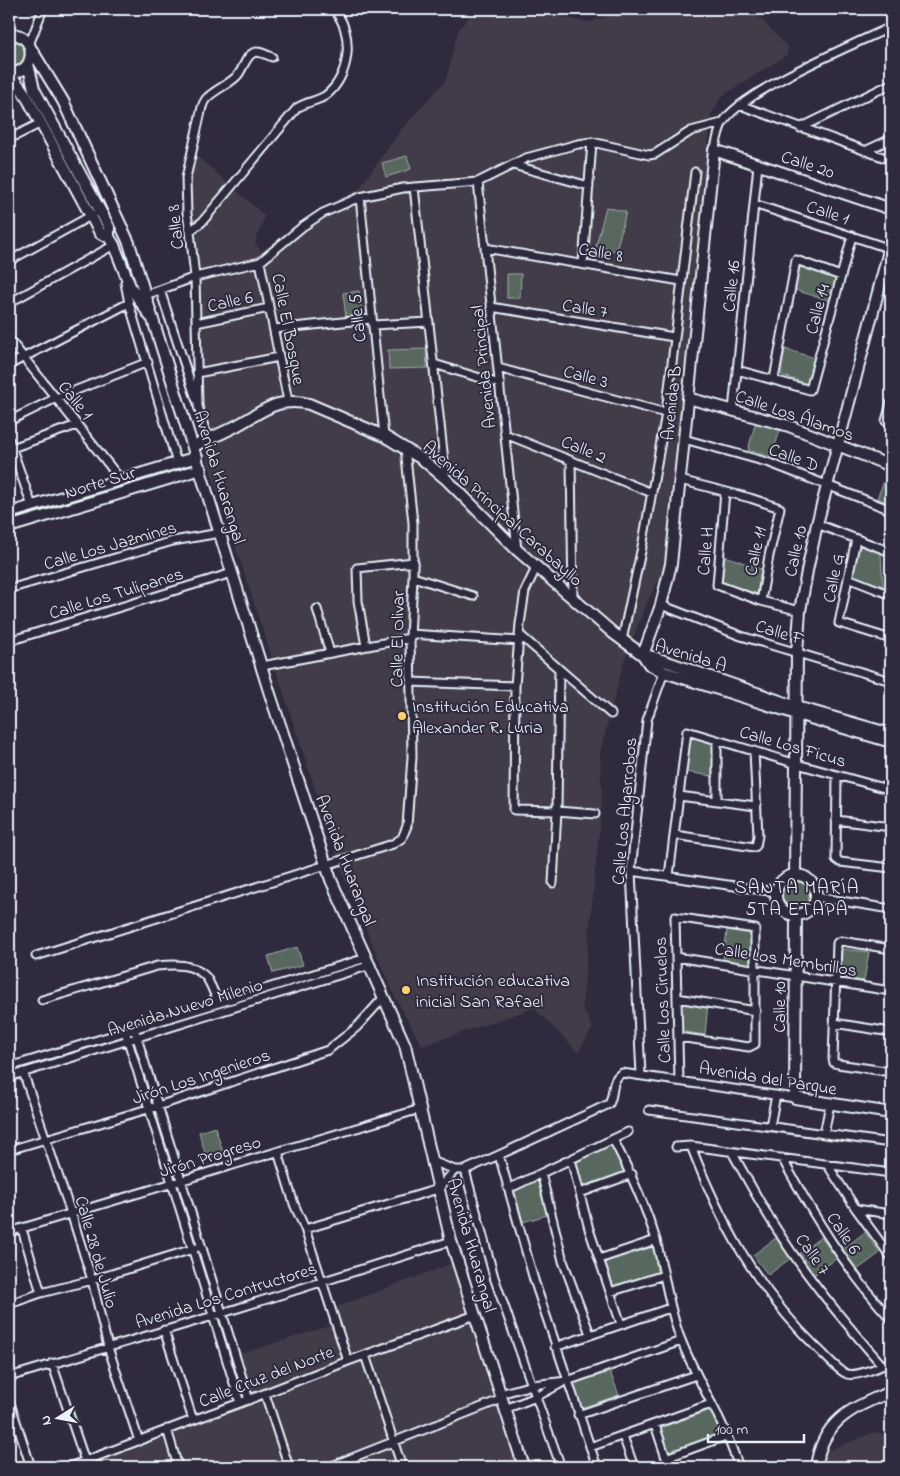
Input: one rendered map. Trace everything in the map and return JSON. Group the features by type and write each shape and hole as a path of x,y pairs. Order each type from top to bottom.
{"street":[{"path":"9,74 19,72 28,64 30,46 43,9"},
{"path":"190,231 202,222 297,108 306,102 323,97 330,91 344,71 347,40 344,24 333,9"},
{"path":"714,150 722,123 740,105 768,87 891,27"},
{"path":"9,34 23,37 30,46"},
{"name":"Avenida Huarangal","path":"30,46 52,81 77,128 129,243 326,865 337,894 369,961 405,1045 452,1241 474,1315 524,1467"},
{"name":"Calle 8","path":"208,440 198,406 195,277 187,214 186,178 202,107 208,97 227,85 239,74 248,57 254,53 261,53 272,57"},
{"name":"Avenida Huarangal","path":"28,64 34,89 95,213"},
{"name":"Avenida Huarangal","path":"9,74 25,94 95,213 108,227 122,269 135,296 154,321"},
{"path":"800,128 891,84"},
{"name":"Calle 20","path":"740,105 891,160"},
{"path":"9,138 41,123"},
{"path":"478,182 526,158 578,144 592,142 648,156 655,154 694,130 722,123"},
{"path":"865,151 891,139"},
{"path":"583,264 592,142"},
{"name":"Calle 20","path":"714,150 891,209"},
{"name":"Avenida B","path":"643,655 661,605 671,564 714,150"},
{"path":"513,165 589,186"},
{"name":"Calle 16","path":"733,410 758,165"},
{"name":"Avenida B","path":"622,640 633,595 666,413 694,172"},
{"name":"Calle El Bosque","path":"288,401 260,262 302,227 323,213 360,197 414,187 478,182"},
{"name":"Avenida Principal","path":"478,182 517,550"},
{"path":"414,187 446,480"},
{"name":"Calle 5","path":"360,197 384,436"},
{"name":"Calle 1","path":"754,204 891,247"},
{"path":"9,261 95,213"},
{"name":"Calle 14","path":"774,380 810,390 852,236"},
{"path":"9,303 112,241"},
{"name":"Calle 10","path":"795,875 797,653 800,611 817,524 891,247"},
{"name":"Calle 8","path":"485,248 681,281"},
{"path":"737,370 774,380 796,260 841,276"},
{"path":"146,295 195,277 260,262"},
{"path":"122,269 130,303 178,462"},
{"path":"160,290 198,406"},
{"path":"9,365 130,303"},
{"name":"Calle 7","path":"492,307 674,338"},
{"name":"Calle 6","path":"196,324 269,308"},
{"path":"274,329 372,322 429,322"},
{"name":"Calle 1","path":"9,339 121,480"},
{"path":"197,373 279,356"},
{"path":"9,421 56,398 148,362"},
{"path":"434,364 500,384"},
{"name":"Calle 3","path":"498,368 666,413"},
{"name":"Calle Los Álamos","path":"688,398 789,426 891,466"},
{"path":"194,446 236,426 269,407 288,401"},
{"name":"Avenida Principal Carabayllo","path":"288,401 309,404 384,436 422,459 517,550 622,640 643,655"},
{"path":"889,422 891,403"},
{"path":"10,449 77,425"},
{"name":"Calle 2","path":"505,434 652,493"},
{"path":"9,440 10,449 32,506"},
{"name":"Calle D","path":"684,440 770,463 891,510"},
{"name":"Calle El Olivar","path":"326,865 393,844 402,838 407,826 412,757 410,636 414,562 413,523 405,448"},
{"name":"Norte Sur","path":"9,513 197,457"},
{"path":"571,460 573,598"},
{"name":"Norte Sur","path":"9,527 201,469"},
{"path":"680,480 725,492"},
{"name":"Calle 11","path":"725,492 780,508 761,600"},
{"name":"Calle H","path":"725,492 717,585 800,611"},
{"path":"817,524 891,552"},
{"name":"Calle Los Jazmines","path":"9,589 172,541 220,533"},
{"name":"Calle G","path":"856,539 839,624 891,639"},
{"path":"366,646 358,602 357,568 414,562"},
{"path":"537,566 525,591 515,686 514,810 595,814"},
{"name":"Calle Los Tulipanes","path":"9,641 232,573"},
{"path":"413,577 473,596"},
{"path":"848,578 891,595"},
{"name":"Calle F","path":"661,605 725,630 891,681"},
{"path":"317,609 330,653"},
{"path":"262,666 410,636 520,638 611,714"},
{"name":"Avenida A","path":"643,655 649,664 664,672 797,711 891,734"},
{"name":"Avenida A","path":"643,655 653,657 797,711 808,718 891,742"},
{"path":"553,883 558,811 559,669"},
{"name":"Calle Los Algarrobos","path":"641,1075 631,871 647,720 664,672"},
{"path":"410,682 515,686"},
{"path":"797,727 803,720 808,718"},
{"name":"Calle Los Ficus","path":"679,796 687,731 891,790"},
{"path":"717,802 718,740"},
{"path":"674,835 754,848 757,843 754,751"},
{"path":"837,775 836,859 838,861 891,868"},
{"path":"669,876 679,796 756,806"},
{"path":"836,820 891,828"},
{"path":"36,956 326,865"},
{"path":"631,871 776,892"},
{"path":"795,875 808,879 816,890 815,903 807,912 796,915 783,911 778,905 776,892 783,880 788,876 795,875"},
{"path":"816,897 891,909"},
{"name":"Calle 10","path":"795,1098 796,915"},
{"name":"Calle Los Ciruelos","path":"679,1081 674,918 676,916 754,928 756,931 756,970"},
{"path":"891,949 839,942 837,945 833,1059 834,1063 891,1072"},
{"name":"Calle Los Membrillos","path":"676,957 891,991"},
{"name":"Avenida Nuevo Milenio","path":"9,1067 218,1002 369,961"},
{"name":"Avenida Nuevo Milenio","path":"9,1076 128,1040 369,961"},
{"path":"42,1000 157,966 177,964 195,970 206,978 218,1002"},
{"path":"678,1037 749,1047 755,1044 756,970"},
{"name":"Jirón Los Ingenieros","path":"9,1150 149,1109 328,1050 357,1027 384,997"},
{"path":"677,998 756,1011"},
{"path":"834,1024 891,1032"},
{"path":"134,1028 249,1400"},
{"path":"125,1031 240,1404"},
{"name":"Calle 28 de Julio","path":"23,1072 71,1213 92,1280 108,1347 139,1441"},
{"name":"Avenida del Parque","path":"500,1155 609,1104 612,1098 613,1083 617,1076 622,1073 891,1113"},
{"path":"770,1126 776,1096"},
{"path":"824,1134 830,1104"},
{"name":"Jirón Progreso","path":"9,1232 420,1108"},
{"path":"649,1110 891,1143"},
{"path":"508,1189 628,1132"},
{"path":"613,1139 632,1174 645,1206 656,1240 670,1308 681,1341 740,1467"},
{"path":"691,1146 707,1188 727,1228 750,1267 776,1303 806,1337 838,1368 847,1374 857,1374 891,1362"},
{"path":"676,1147 691,1146 891,1173"},
{"path":"278,1152 348,1361"},
{"name":"Calle 7","path":"732,1152 764,1209 800,1264 839,1316 882,1365"},
{"path":"432,1161 455,1170 465,1170 500,1155 534,1280 597,1467"},
{"name":"Calle 6","path":"782,1158 804,1200 830,1240 858,1279 891,1319"},
{"path":"570,1159 589,1230 621,1324"},
{"path":"826,1164 856,1209 890,1254"},
{"path":"305,1229 438,1189 455,1170"},
{"path":"465,1170 494,1277 561,1467"},
{"path":"541,1173 563,1261 590,1334"},
{"path":"580,1193 632,1174"},
{"path":"856,1209 891,1214"},
{"path":"22,1229 41,1293"},
{"path":"599,1259 656,1240"},
{"name":"Avenida Los Contructores","path":"9,1377 213,1316 452,1241"},
{"path":"9,1304 202,1246"},
{"path":"610,1292 664,1275"},
{"path":"555,1347 670,1308"},
{"name":"Calle Cruz del Norte","path":"69,1467 474,1315"},
{"path":"164,1330 192,1420"},
{"path":"502,1401 536,1397 567,1381 681,1341"},
{"path":"365,1355 402,1467"},
{"path":"52,1363 85,1461"},
{"path":"578,1415 696,1375"},
{"path":"328,1467 502,1401 532,1385 567,1381"},
{"path":"265,1394 289,1467"},
{"path":"816,1467 822,1441 836,1421 845,1414 888,1395"},
{"path":"9,1400 31,1467"},
{"path":"590,1447 711,1404"},
{"path":"655,1425 669,1467"},
{"path":"166,1429 178,1467"},
{"path":"623,1436 634,1467"},
{"path":"666,1458 726,1436"}],"shaded area":[{"path":"476,9 521,9 588,22 633,9 751,9 788,47 787,55 721,97 711,115 687,336 675,488 663,573 649,598 624,661 600,752 602,802 582,1007 593,1028 578,1052 534,1008 422,1046 395,997 346,883 209,466 191,400 187,147 265,216 255,242 261,252 314,212 359,189 401,130 446,80 458,30"},
{"path":"9,40 18,41 24,54 21,62 9,67"},
{"path":"407,156 411,169 386,177 382,163"},
{"path":"606,207 626,212 616,251 596,246"},
{"path":"800,266 836,278 830,301 795,290"},
{"path":"507,274 521,274 520,298 507,298"},
{"path":"359,291 362,316 346,318 343,293"},
{"path":"426,349 427,368 389,369 388,350"},
{"path":"785,349 815,358 808,384 781,375"},
{"path":"756,421 781,428 771,457 748,450"},
{"path":"889,470 891,471 891,504 877,498"},
{"path":"860,546 881,553 883,586 853,575"},
{"path":"725,556 761,569 757,594 722,582"},
{"path":"690,736 713,744 712,776 686,772"},
{"path":"796,879 808,883 812,895 808,907 796,911 784,907 780,895 784,883"},
{"path":"727,930 751,934 750,965 723,961"},
{"path":"297,947 303,965 273,973 268,956"},
{"path":"842,949 869,952 864,981 841,977"},
{"path":"678,999 708,1004 705,1035 681,1031"},
{"path":"215,1127 224,1155 207,1160 199,1132"},
{"path":"611,1145 626,1172 582,1186 575,1163"},
{"path":"537,1178 547,1215 523,1222 514,1190"},
{"path":"865,1232 880,1253 857,1270 842,1250"},
{"path":"821,1237 837,1258 814,1275 799,1254"},
{"path":"776,1238 791,1258 768,1275 753,1255"},
{"path":"654,1247 657,1272 614,1288 605,1261"},
{"path":"461,1260 528,1467 81,1467 253,1401 241,1354 338,1323 334,1308"},
{"path":"610,1372 619,1395 581,1408 573,1383"},
{"path":"711,1410 721,1434 668,1454 660,1428"},
{"path":"875,1432 891,1437 891,1467 823,1467 825,1452"}],"place":[{"name":"Institución Educativa Alexander R. Luria","path":"402,716"},
{"name":"Institución educativa inicial San Rafael","path":"406,990"}],"district":[{"name":"SANTA MARÍA 5TA ETAPA","path":"797,897"}]}
